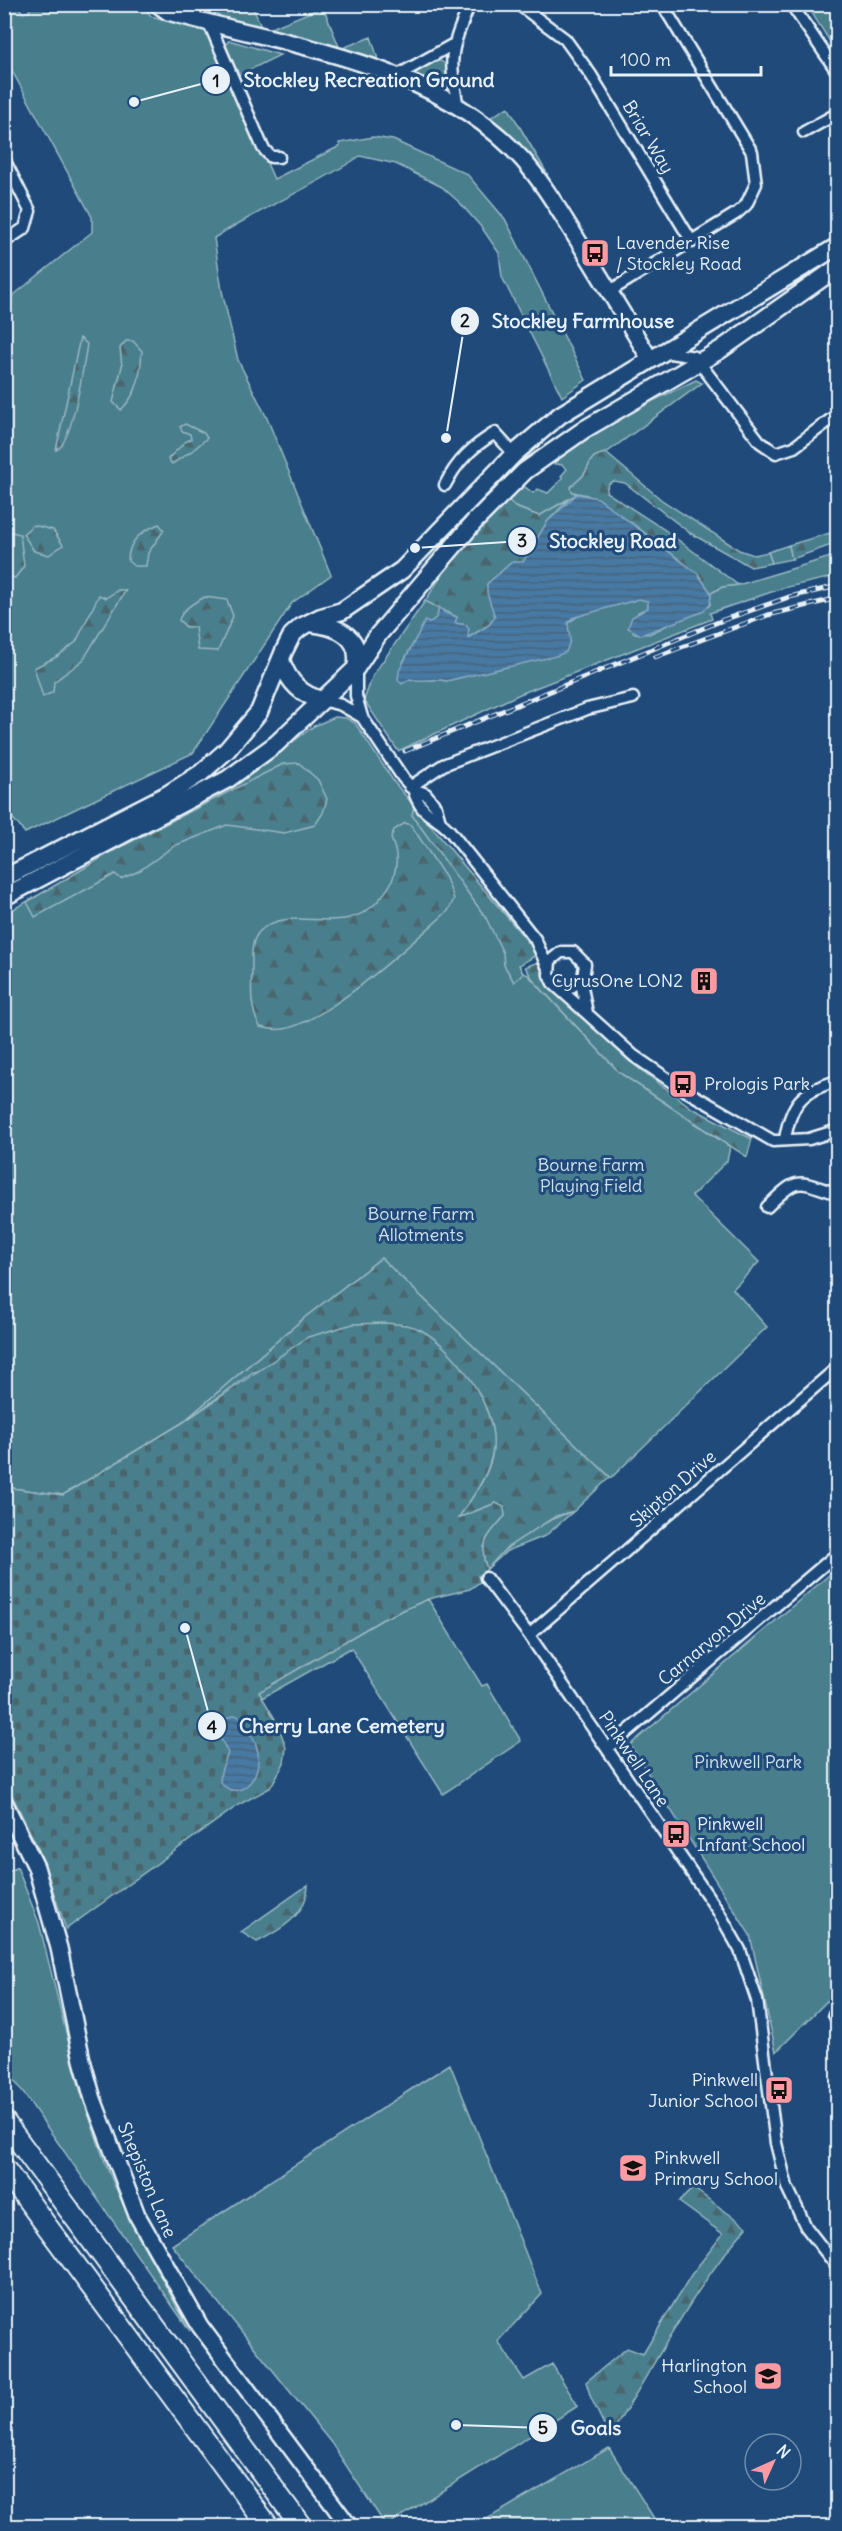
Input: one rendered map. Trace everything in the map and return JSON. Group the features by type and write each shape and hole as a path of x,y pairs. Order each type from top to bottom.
{"highway":[{"path":"4,2121 302,2526"},
{"path":"4,2168 268,2526"}],"main road":[{"path":"4,878 168,794 201,773 227,750 260,712 292,635 309,622 342,611 402,570 514,454 560,415 837,246"},
{"path":"4,897 228,779 276,744 356,669 378,635 475,521 525,471 585,429 700,363 837,267"},
{"path":"309,622 337,628 347,634 356,648 356,669"},
{"path":"281,660 285,673 293,684 302,692 323,700"}],"street":[{"path":"458,108 450,65 452,45 470,4"},
{"name":"Briar Way","path":"518,4 565,39 591,75 692,242"},
{"path":"610,291 692,242 746,205 756,184 752,152 662,4"},
{"path":"791,4 837,73"},
{"path":"159,6 209,23 350,59 398,75 458,108 497,135 524,161 544,187 610,291 657,355 691,355 700,363 760,442 776,453 794,447 837,414"},
{"path":"209,23 263,148 268,156 279,157"},
{"path":"398,75 452,45"},
{"path":"804,132 837,114"},
{"path":"4,159 30,211 28,223 20,232 4,242"},
{"path":"445,485 455,465 468,451 495,433 514,454"},
{"path":"356,669 356,696 362,717 411,788 426,794 436,807 440,821 535,939 555,955"},
{"path":"411,788 443,765 586,709 633,698"},
{"path":"323,700 341,705 362,717"},
{"path":"535,939 551,980 634,1056 681,1088 773,1141 785,1138 809,1139 837,1130"},
{"path":"548,969 555,955 567,951 582,958 586,968 581,982 587,1013"},
{"path":"559,987 570,988 581,982"},
{"path":"785,1138 789,1113 798,1101 811,1089 837,1081"},
{"path":"767,1207 789,1185 799,1182 837,1194"},
{"name":"Skipton Drive","path":"529,1635 837,1367"},
{"name":"Carnarvon Drive","path":"607,1749 837,1553"},
{"name":"Pinkwell Lane","path":"486,1578 529,1635 718,1911 740,1950 758,2000 782,2170 799,2215 837,2268"},
{"name":"Shepiston Lane","path":"4,1802 36,1868 59,1948 82,2060 93,2099 142,2225 200,2326 350,2526"}],"green space":[{"path":"4,5 17,5 23,13 30,11 29,8 35,5 143,5 151,16 208,31 274,179 340,146 339,143 373,137 393,140 467,174 505,219 586,380 562,397 502,277 499,253 482,228 442,187 396,164 360,156 214,238 222,291 238,360 267,418 331,575 292,603 193,753 25,833 4,808 5,302 92,232 92,217 5,58"},
{"path":"175,5 209,5 212,11 228,5 252,5 262,29"},
{"path":"807,5 837,5 837,53"},
{"path":"323,7 340,49 371,37 378,59 266,30"},
{"path":"228,41 280,55 237,76 225,49"},
{"path":"441,61 446,65 450,90 446,95 414,76 415,72 434,62"},
{"path":"508,107 548,175 517,143 488,119"},
{"path":"80,338 87,344 77,402 68,434 56,450"},
{"path":"126,341 133,341 142,351 138,383 132,397 121,410 113,402 122,366 120,348"},
{"path":"696,380 702,383 606,453 593,459 576,485 573,492 577,494 539,516 515,507 506,498 521,484 533,493 538,489 548,493 563,478 561,476 567,469 562,465 549,463 566,450 620,417"},
{"path":"185,424 204,433 207,438 172,464 168,459 191,439 190,434 182,431 180,427"},
{"path":"606,453 663,501 739,550 754,555 768,552 772,563 751,567 690,533 625,483 613,481 608,484 606,492 665,530 738,585 722,587 711,593 698,574 632,523 587,495 573,492 570,488 584,475 592,459"},
{"path":"506,498 515,507 539,516 569,499 547,522 523,563 512,562 487,584 495,617 489,625 467,638 466,625 454,623 457,617 425,601 448,566"},
{"path":"159,524 164,530 148,553 146,566 134,566 128,561 130,547 142,533"},
{"path":"33,525 53,530 63,545 49,555 34,551 23,534"},
{"path":"837,531 837,543 792,559 789,545"},
{"path":"12,532 20,534 24,566 15,578 5,574 5,536"},
{"path":"789,545 792,559 772,563 768,552"},
{"path":"837,555 837,576 783,588 710,613 712,619 520,694 398,751 364,700 373,675 425,601 439,607 437,617 429,623 425,622 403,662 410,679 446,681 566,652 568,623 580,615 639,599 648,601 648,608 638,612 633,633 649,634 710,605 711,593 722,587 738,585"},
{"path":"118,590 126,590 83,660 54,682 53,692 43,697 34,668 58,656 76,642 99,595 106,598"},
{"path":"205,597 227,600 233,616 218,651 198,650 195,627 186,627 179,620 186,609"},
{"path":"335,717 346,718 355,723 394,782 538,954 519,965 523,973 528,975 620,1073 730,1147 727,1161 692,1196 759,1262 733,1289 767,1327 611,1478 381,1258 304,1318 182,1423 63,1495 5,1487 5,914 239,782 314,726"},
{"path":"299,763 318,780 327,799 323,813 315,825 284,833 227,825 174,846 139,871 121,879 115,874 35,917 27,902 113,851 283,764"},
{"path":"414,806 538,954 519,965 523,974 514,982 504,965 503,953 486,918 412,815"},
{"path":"405,823 411,825 446,878 454,899 448,911 369,979 322,1012 283,1029 260,1027 254,1013 251,992 252,949 257,935 272,923 286,919 347,918 362,913 376,903 392,881 395,870 396,855 391,838 394,830"},
{"path":"538,962 545,982 629,1061 692,1108 752,1139 747,1157 620,1073 534,981 525,967"},
{"path":"381,1258 610,1477 574,1511 556,1516 506,1548 487,1569 483,1553 486,1540 505,1516 496,1503 458,1518 489,1468 493,1443 481,1400 475,1389 461,1367 433,1338 253,1372 182,1423 304,1318"},
{"path":"385,1323 421,1330 447,1350 471,1380 488,1415 492,1432 491,1458 480,1485 458,1518 496,1503 504,1507 505,1516 494,1528 484,1546 484,1561 487,1569 478,1576 481,1581 470,1589 428,1599 383,1619 259,1692 278,1724 286,1748 284,1763 270,1788 240,1804 66,1929 39,1850 5,1781 4,1487 63,1495 182,1423 308,1337 353,1324"},
{"path":"574,1511 545,1536 507,1551 487,1569 504,1551 526,1534 550,1520"},
{"name":"Pinkwell Park","path":"836,1569 837,1991 776,2052 750,1935 630,1745"},
{"path":"428,1599 482,1686 487,1684 521,1741 443,1794 351,1648 262,1698 258,1692 383,1619"},
{"path":"17,1867 39,1923 81,2093 107,2168 130,2220 190,2331 5,2067 5,1874"},
{"path":"308,1885 303,1905 283,1927 257,1942 241,1932"},
{"path":"450,2064 542,2294 498,2341 524,2380 552,2364 578,2406 386,2526 332,2444 172,2245"},
{"path":"693,2188 747,2227 710,2274 613,2431 608,2433 586,2382 627,2348 643,2354 691,2275 723,2234 679,2202"},
{"path":"609,2448 659,2526 475,2526"}],"water":[{"path":"577,494 598,498 698,574 711,593 710,605 702,612 641,635 628,628 632,617 648,608 648,601 639,599 572,618 568,623 570,641 566,652 556,656 446,681 410,679 402,684 398,680 399,671 425,621 429,623 437,617 439,607 445,613 457,617 455,623 466,625 469,629 468,638 489,625 495,617 487,593 487,584 512,562 523,562 547,522"},
{"path":"235,1715 242,1720 256,1744 258,1757 257,1769 252,1779 238,1790 229,1789 220,1782 221,1771 228,1753 217,1731 220,1721"}],"railway":[{"path":"405,751 723,620 789,597 838,586"},
{"path":"655,657 768,615 838,598"}],"place":[{"name":"Stockley Recreation Ground","path":"134,102"},
{"name":"Lavender Rise / Stockley Road","path":"595,253"},
{"name":"Stockley Farmhouse","path":"446,438"},
{"name":"Stockley Road","path":"415,548"},
{"name":"CyrusOne LON2","path":"704,981"},
{"name":"Prologis Park","path":"683,1084"},
{"name":"Cherry Lane Cemetery","path":"185,1628"},
{"name":"Pinkwell Infant School","path":"676,1834"},
{"name":"Pinkwell Junior School","path":"779,2090"},
{"name":"Pinkwell Primary School","path":"633,2168"},
{"name":"Harlington School","path":"768,2376"},
{"name":"Goals","path":"456,2425"}],"park label":[{"name":"Bourne Farm Playing Field","path":"591,1175"},
{"name":"Bourne Farm Allotments","path":"421,1224"}]}
